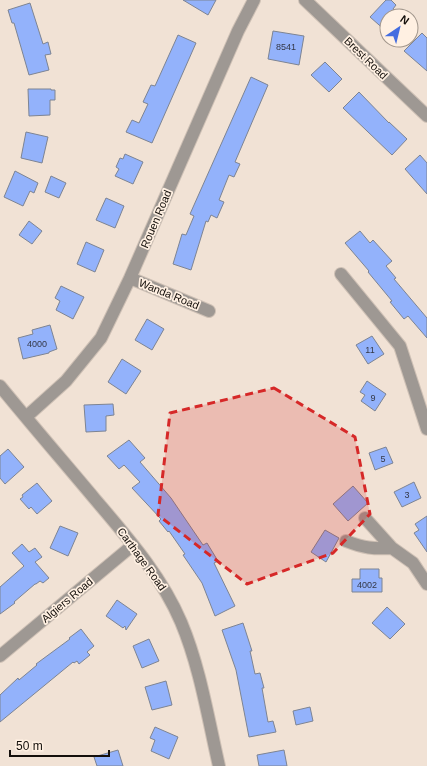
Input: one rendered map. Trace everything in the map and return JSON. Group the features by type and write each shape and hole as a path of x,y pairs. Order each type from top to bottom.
{"street":[{"name":"Rouen Road","path":"26,417 66,381 101,338 130,278 238,31 254,0"},
{"name":"Brest Road","path":"305,0 427,116"},
{"path":"341,274 400,346 425,424"},
{"name":"Wanda Road","path":"130,278 209,310"},
{"name":"Carthage Road","path":"0,386 133,545 162,585 181,622 192,652 218,766"},
{"path":"365,518 392,548 413,563 427,584"},
{"path":"346,541 364,548 392,548"},
{"name":"Algiers Road","path":"0,656 133,545"}],"highlighted area":[{"path":"274,388 355,437 370,514 333,553 247,584 158,515 170,413"}],"building":[{"path":"183,0 216,0 208,15"},
{"path":"386,0 391,0 396,5 394,8 379,8 379,25 370,17"},
{"path":"30,3 43,44 48,42 51,54 45,55 49,70 29,75 14,23 12,23 8,10"},
{"path":"273,31 304,36 299,65 268,59"},
{"path":"422,33 427,38 427,71 404,51 407,48 419,48 419,36"},
{"path":"178,35 196,43 152,143 126,132 132,120 139,123 148,104 143,102 151,85 155,86"},
{"path":"325,62 342,79 329,92 311,75"},
{"path":"251,77 268,85 235,162 240,164 234,177 229,175 219,200 224,202 217,218 211,215 208,222 206,221 191,270 173,264 182,234 186,235 194,216 190,214"},
{"path":"28,89 55,90 55,100 50,100 50,115 29,116"},
{"path":"359,92 407,139 392,155 343,108"},
{"path":"26,132 48,137 42,163 21,158"},
{"path":"125,154 143,162 133,184 115,176 119,169 116,167 120,158 123,159"},
{"path":"420,155 427,163 427,194 405,169"},
{"path":"15,171 38,183 34,193 30,191 23,206 4,197"},
{"path":"51,176 66,183 59,198 45,192"},
{"path":"106,198 124,206 115,228 96,220"},
{"path":"29,221 42,231 32,244 19,235"},
{"path":"360,231 370,243 373,240 392,261 386,266 396,278 394,279 427,318 427,338 408,316 404,319 390,302 392,301 368,272 369,271 345,243"},
{"path":"86,242 104,250 95,272 77,264"},
{"path":"61,286 84,297 73,319 56,310 60,301 55,298"},
{"path":"147,319 164,329 152,350 135,340"},
{"path":"50,325 57,349 49,353 23,359 18,338 33,334 32,330"},
{"path":"372,336 384,354 368,364 356,345"},
{"path":"122,359 141,371 126,394 108,382"},
{"path":"367,381 386,394 375,411 361,401 365,395 360,392"},
{"path":"113,404 114,415 106,416 106,431 86,432 84,405"},
{"path":"129,440 145,458 140,462 171,498 203,545 207,543 218,561 214,563 235,606 215,616 202,583 183,555 185,554 169,531 168,532 159,521 161,519 132,488 140,482 124,465 119,469 107,456"},
{"path":"386,447 393,463 375,470 369,453"},
{"path":"8,449 24,467 5,484 0,478 0,456"},
{"path":"414,482 421,498 402,507 394,492"},
{"path":"37,483 52,501 37,514 31,507 29,509 20,499 23,497 22,495"},
{"path":"353,486 368,503 348,521 333,504"},
{"path":"427,516 427,552 414,533 419,530 415,524"},
{"path":"60,526 78,533 68,556 50,548"},
{"path":"325,530 339,538 326,562 311,552"},
{"path":"22,544 29,552 35,548 42,557 35,562 49,578 43,583 40,581 35,584 14,602 15,603 0,614 0,587 24,566 12,553"},
{"path":"360,569 379,569 379,578 382,578 382,592 352,592 352,579 360,579"},
{"path":"117,600 137,614 126,630 125,626 123,628 106,616"},
{"path":"387,607 405,624 390,639 372,623"},
{"path":"243,623 252,651 250,651 255,674 260,673 264,688 262,688 268,722 273,721 276,732 249,737 236,670 222,630"},
{"path":"81,629 94,646 87,652 90,655 79,664 77,661 74,663 73,662 0,722 0,695 18,678 19,680 37,665 36,664"},
{"path":"149,639 159,661 142,668 133,646"},
{"path":"166,681 172,705 152,710 145,687"},
{"path":"310,707 313,721 296,725 293,711"},
{"path":"155,727 178,737 169,759 151,751 155,740 150,738"},
{"path":"118,750 123,766 97,766 94,757"},
{"path":"284,750 287,766 259,766 257,755"}]}
